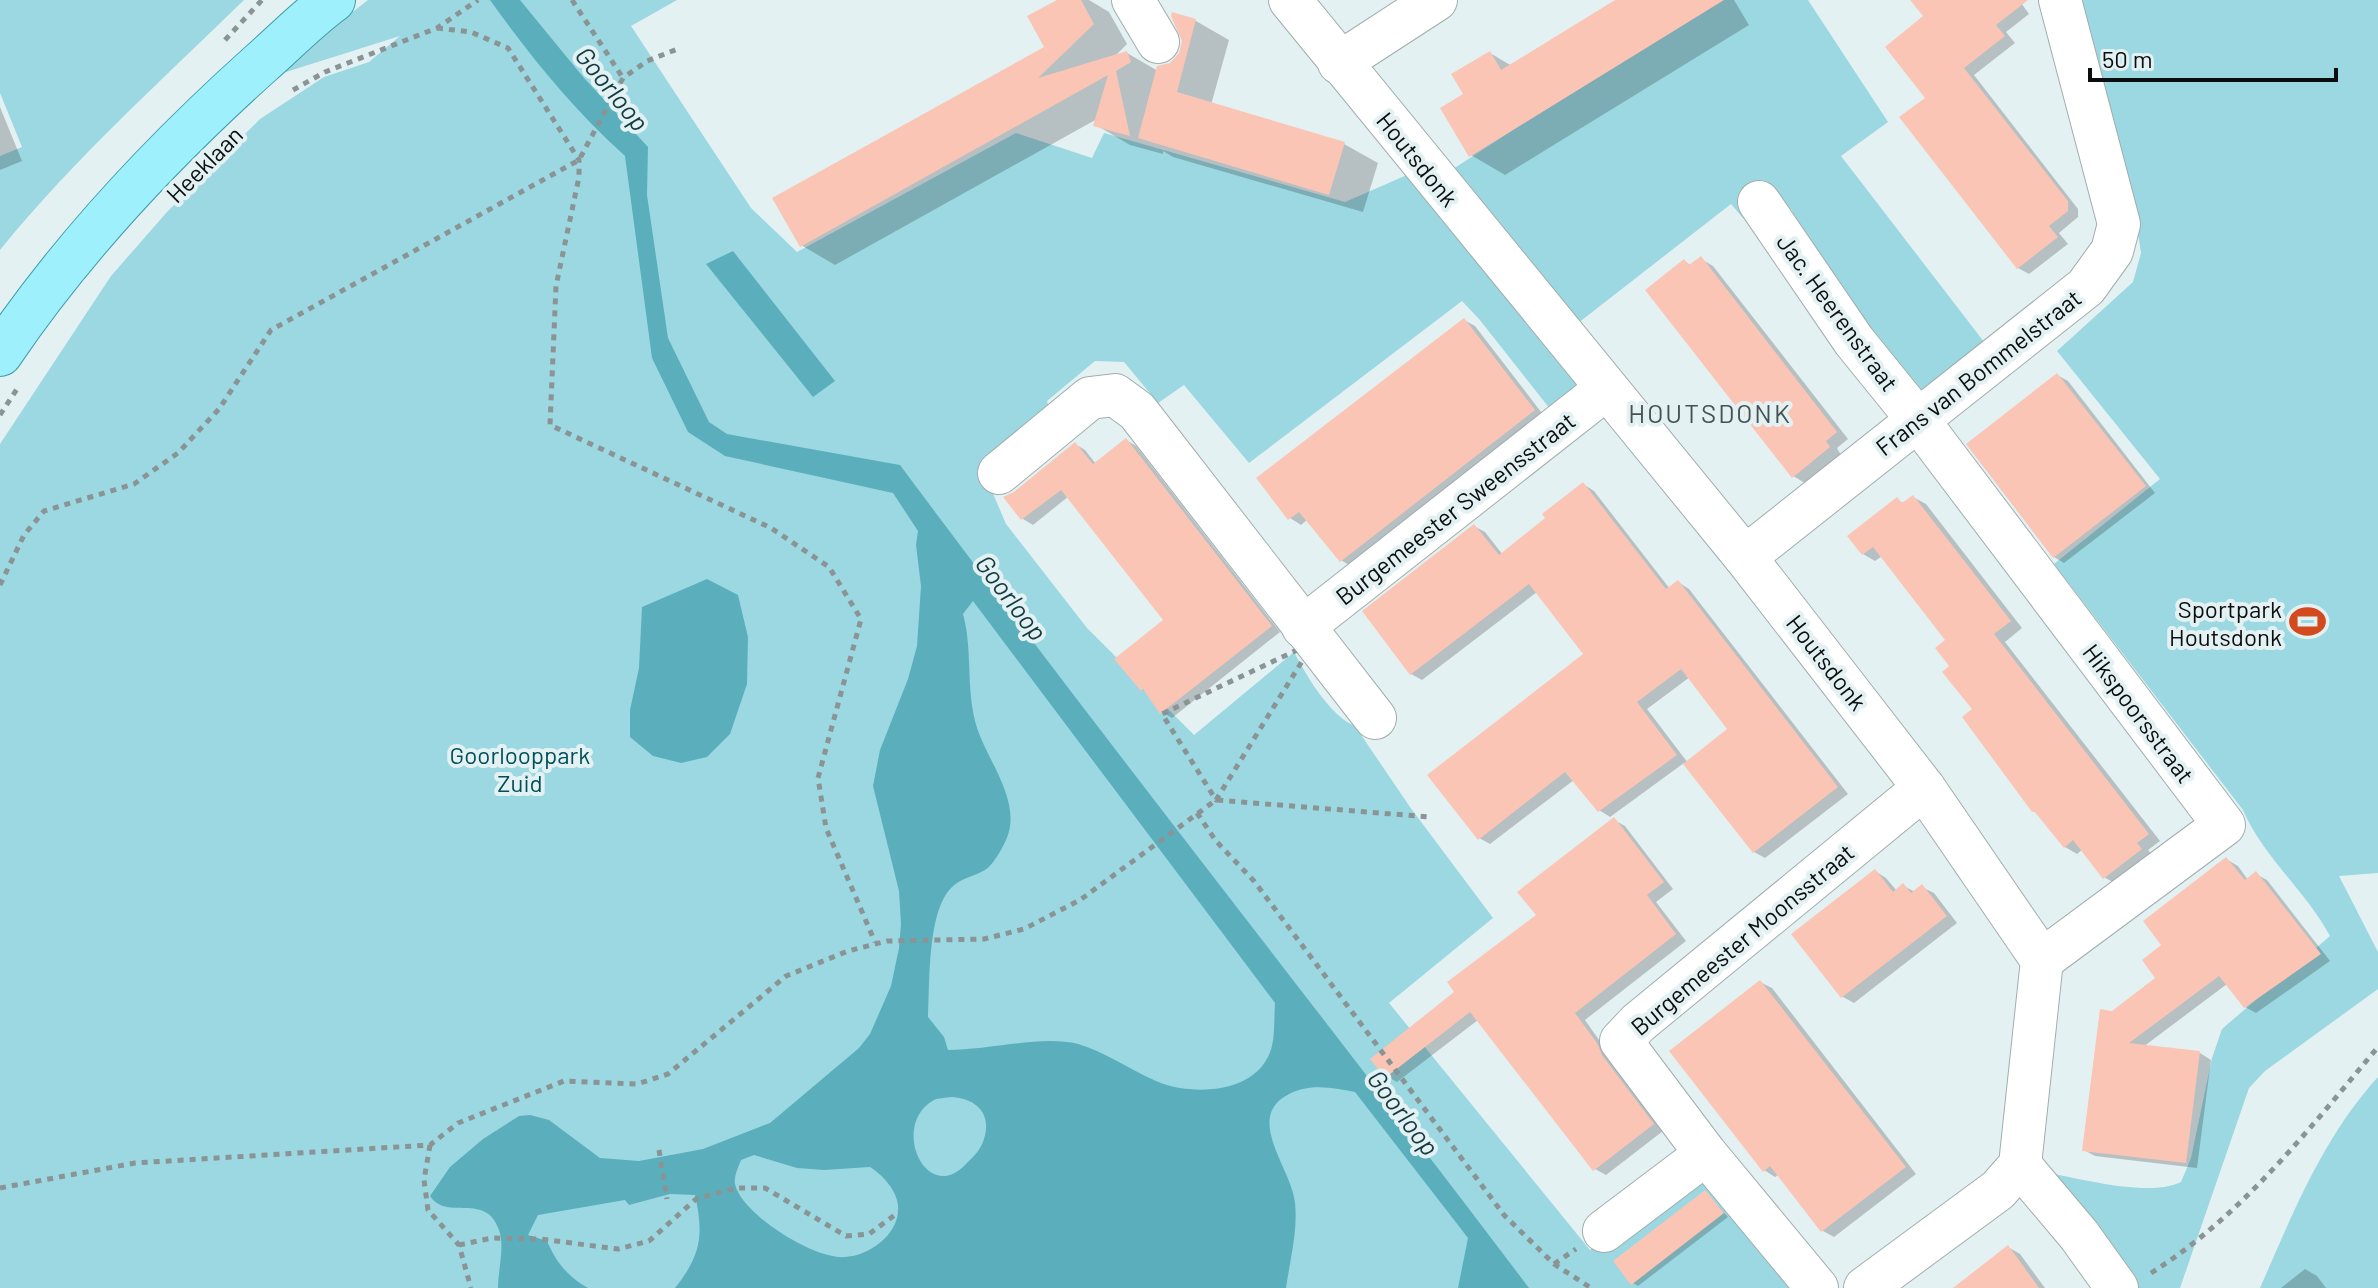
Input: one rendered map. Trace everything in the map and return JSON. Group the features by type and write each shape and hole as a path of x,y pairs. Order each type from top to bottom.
{"main road":[{"name":"Heeklaan","path":"9,371 33,305 100,224 206,113 333,0"}],"street":[{"path":"1133,0 1158,42"},
{"name":"Houtsdonk","path":"1290,0 1745,557 1924,788 2042,960"},
{"path":"1339,63 1436,0"},
{"name":"Frans van Bommelstraat","path":"1745,557 2086,287 2112,251 2119,224 2060,0"},
{"name":"Jac. Heerenstraat","path":"1759,202 1854,341 1918,420"},
{"name":"Burgemeester Sweensstraat","path":"1308,634 1606,389"},
{"path":"999,473 1090,398 1115,395 1137,411 1375,718"},
{"name":"Hikspoorsstraat","path":"1918,420 2224,825 2042,960"},
{"name":"Burgemeester Moonsstraat","path":"1706,1154 1621,1041 1638,1023 1924,788"},
{"path":"1865,1288 1998,1190 2020,1165 2042,960"},
{"path":"1604,1231 1706,1154 1817,1288"},
{"path":"2020,1165 2079,1235 2133,1281"}],"path":[{"path":"290,91 325,72 437,28 478,0"},
{"path":"572,0 621,81"},
{"path":"437,28 471,32 508,48 579,160"},
{"path":"680,48 647,61 621,81 579,160 579,177 556,286 550,425 771,528 829,567 861,619 818,778 826,828 875,942"},
{"path":"0,585 24,535 44,511 134,484 178,453 219,409 271,330 579,160"},
{"path":"0,415 9,371"},
{"path":"1216,800 1162,714 1308,634"},
{"path":"0,1188 135,1163 430,1145 458,1123 564,1081 637,1084 668,1074 786,976 875,942 984,939 1024,929 1080,900 1216,800 1308,634"},
{"path":"1216,800 1430,817"},
{"path":"1195,814 1254,881 1504,1215 1554,1264 1591,1288"},
{"path":"2133,1281 2227,1217 2318,1119 2378,1047"},
{"path":"430,1145 424,1180 428,1210 459,1245 471,1288"},
{"path":"659,1150 667,1199"},
{"path":"459,1245 492,1238 540,1239 618,1249 649,1241 696,1199 736,1188 765,1188 846,1236 869,1234 899,1212"}],"green space":[{"path":"0,0 244,0 88,153 0,250 0,156 22,147 0,93"},
{"name":"Goorlooppark Zuid","path":"368,0 677,0 631,26 751,208 797,252 1016,133 1092,158 1104,133 1345,202 1416,171 1590,395 1558,419 1462,301 1249,463 1184,385 1158,403 1124,362 1095,361 1047,401 1052,417 983,470 1006,524 1087,628 1194,735 1294,652 1328,704 1355,726 1410,807 1493,918 1389,1003 1590,1250 1702,1167 1798,1288 0,1288 0,444 111,276 167,212 260,119 324,77 369,62 400,36 267,78"},
{"path":"1713,0 1808,0 1888,122 1841,156 1991,351 1922,404 1797,232 1792,210 1782,203 1752,204 1743,218 1731,204 1573,327 1450,171"},
{"name":"Sportpark Houtsdonk","path":"2076,0 2378,0 2378,873 2339,876 2378,952 2378,989 2265,1071 2249,1088 2180,1288 2128,1288 2053,1174 2136,1188 2181,1182 2191,1158 2212,1058 2222,1029 2330,936 2262,843 2243,810 2054,564 2160,479 2057,351 2133,282 2141,253 2135,213"},
{"path":"2378,1077 2378,1288 2260,1288 2325,1151 2358,1100"}],"shaded area":[{"path":"490,0 520,0 584,78 648,147 647,195 668,338 709,422 727,434 900,465 1529,1288 1458,1288 1468,1238 1355,1092 1318,1087 1284,1097 1274,1107 1270,1119 1274,1147 1295,1203 1295,1235 1286,1288 675,1288 695,1255 699,1222 695,1195 670,1194 629,1205 625,1200 538,1215 528,1235 547,1241 563,1268 588,1288 498,1288 501,1243 493,1218 476,1209 446,1207 430,1196 450,1167 483,1139 519,1116 530,1115 549,1120 600,1158 639,1161 703,1149 770,1123 859,1048 870,1034 891,986 901,924 899,891 873,786 880,750 908,679 917,646 921,586 916,545 918,531 893,493 725,456 688,432 652,358 625,156 570,101","holes":["973,601 1275,1003 1272,1046 1265,1062 1254,1074 1223,1088 1188,1089 1146,1077 1078,1044 1048,1041 948,1050 944,1037 928,1017 931,948 944,898 956,884 991,864 1004,844 1010,827 1004,786 980,736 972,706 963,614","950,1097 976,1105 984,1116 986,1132 979,1149 964,1166 950,1175 937,1175 926,1168 918,1156 914,1141 915,1126 921,1111 934,1100","754,1155 797,1168 870,1167 886,1181 895,1195 896,1221 884,1239 865,1252 845,1257 816,1251 781,1233 740,1196 735,1184 741,1160"]},
{"path":"733,251 835,381 813,397 706,264"},
{"path":"707,579 738,595 748,637 747,684 730,734 707,757 681,763 653,756 630,737 630,710 639,668 642,607"}],"building":[{"path":"1057,0 1081,0 1094,24 1038,78 1127,51 1131,62 1116,71 1130,136 1093,126 1108,75 800,247 772,198 1044,47 1027,16"},
{"path":"1615,0 1724,0 1469,157 1440,108 1463,94 1451,74 1490,51 1501,70"},
{"path":"1910,0 2028,0 1996,25 2005,36 1964,68 2068,201 2068,211 2049,226 2058,237 2017,269 1899,117 1925,98 1885,47 1923,16"},
{"path":"1172,12 1196,19 1177,92 1345,142 1329,195 1138,138 1157,66 1170,63 1179,53 1182,41"},
{"path":"1701,256 1837,432 1826,441 1830,447 1792,478 1645,290 1684,259 1689,265"},
{"path":"1464,318 1535,410 1340,562 1299,512 1288,520 1256,478"},
{"path":"2057,373 2146,486 2053,558 1966,444"},
{"path":"1126,438 1272,626 1160,714 1143,689 1141,691 1114,659 1163,620 1061,490 1021,520 1003,497 1014,492 1075,442 1093,464"},
{"path":"1583,482 1666,589 1678,580 1838,787 1753,853 1683,764 1727,729 1681,669 1637,702 1677,755 1598,812 1565,772 1478,840 1427,775 1583,654 1529,584 1410,675 1362,611 1474,524 1499,555 1545,518 1542,514"},
{"path":"1913,495 2011,621 1994,634 2149,834 2137,843 2142,849 2103,879 2073,840 2064,848 2032,812 1962,717 1972,709 1942,672 1949,666 1935,648 1945,640 1873,547 1862,555 1847,536 1897,497 1902,503"},
{"path":"1614,817 1664,882 1647,895 1676,934 1575,1013 1654,1124 1593,1171 1470,1012 1385,1078 1370,1059 1454,992 1447,982 1536,915 1517,892"},
{"path":"2226,857 2245,880 2256,871 2321,954 2244,1008 2219,976 2129,1043 2200,1051 2186,1163 2082,1151 2100,1009 2112,1011 2155,978 2142,960 2161,945 2143,921"},
{"path":"1875,869 1893,892 1903,883 1911,893 1922,884 1947,916 1841,998 1791,934"},
{"path":"1760,980 1906,1167 1821,1232 1770,1166 1763,1172 1669,1051"},
{"path":"1705,1190 1724,1213 1631,1285 1613,1261"},
{"path":"2008,1245 2039,1288 1953,1288"}],"place":[{"name":"Sportpark Houtsdonk","path":"2308,622"}],"district":[{"name":"HOUTSDONK","path":"1710,412"}],"water label":[{"name":"Goorloop","path":"613,88"},
{"name":"Goorloop","path":"1012,597"},
{"name":"Goorloop","path":"1404,1112"}]}
